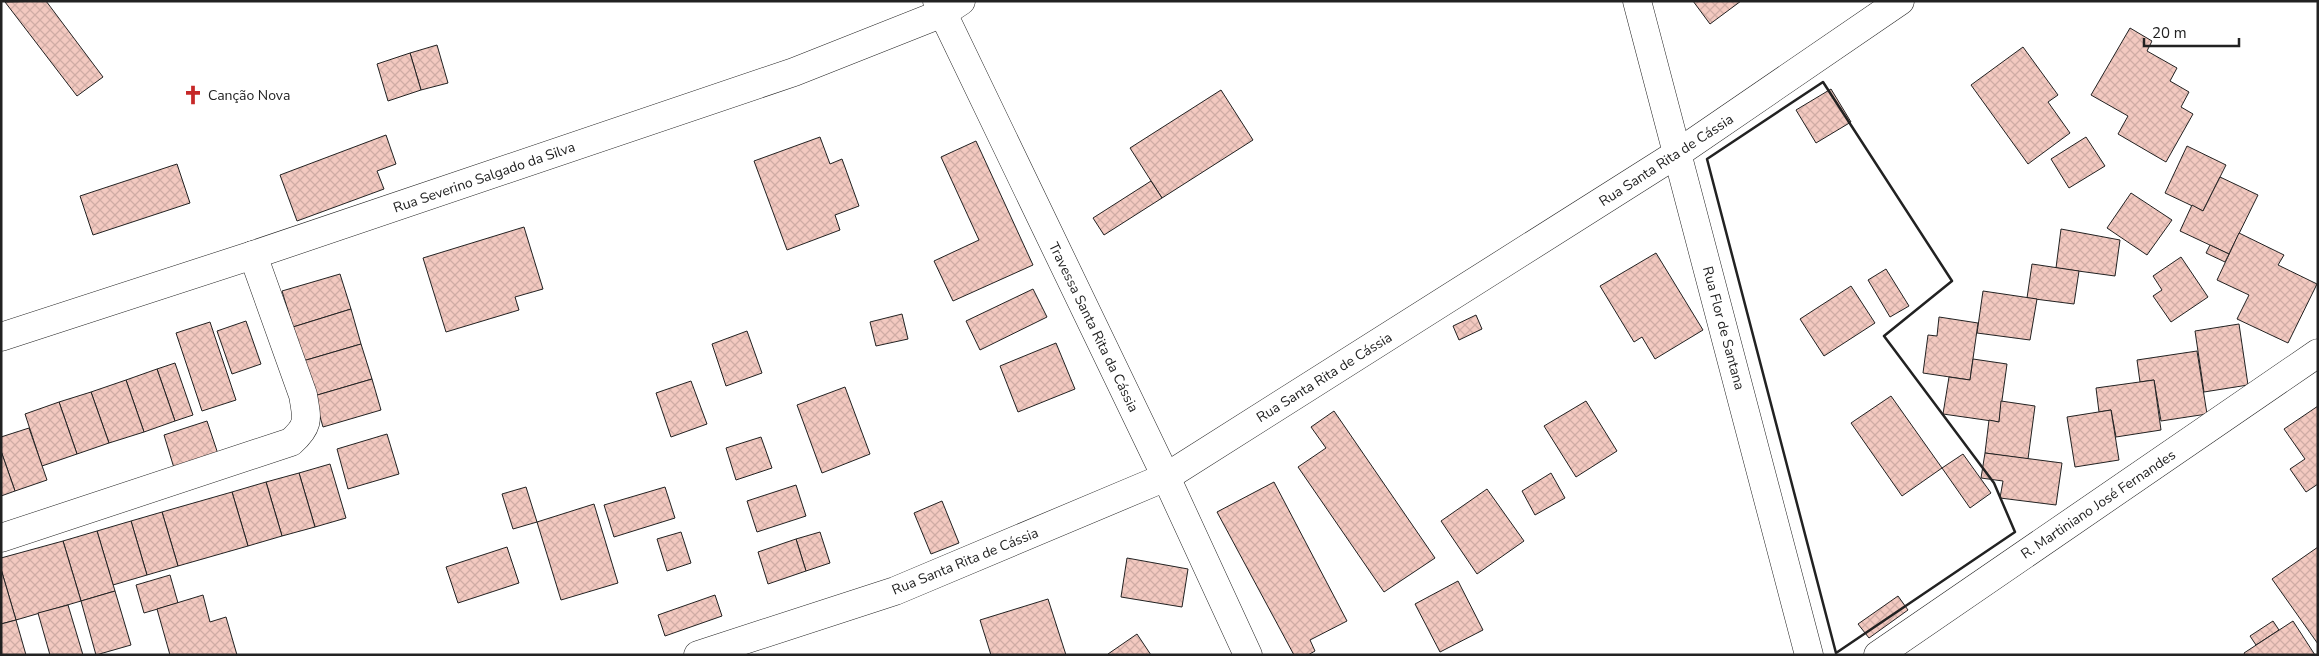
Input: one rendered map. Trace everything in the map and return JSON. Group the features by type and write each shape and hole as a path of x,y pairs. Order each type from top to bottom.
{"street":[{"name":"Rua Flor de Santana","path":"1637,1 1809,655"},
{"name":"Rua Santa Rita de Cássia","path":"698,655 895,591 1166,477 1678,154 1900,1"},
{"name":"Rua Severino Salgado da Silva","path":"1,337 253,255 794,72 947,5"},
{"name":"Travessa Santa Rita da Cássia","path":"947,5 1248,655"},
{"path":"1,538 291,442 304,431 307,416 303,395 253,255"},
{"name":"R. Martiniano José Fernandes","path":"1878,655 2318,353"}],"building":[{"path":"46,1 103,77 77,96 5,2"},
{"path":"1693,1 1741,1 1710,24"},
{"path":"2130,28 2152,41 2147,51 2177,68 2170,81 2189,92 2181,107 2193,114 2166,162 2118,134 2128,116 2091,95"},
{"path":"437,45 448,83 421,90 410,53"},
{"path":"2023,47 2058,95 2048,102 2070,133 2028,164 1971,85"},
{"path":"410,53 421,90 388,101 377,64"},
{"path":"1831,89 1851,122 1816,143 1796,110"},
{"path":"1221,90 1253,140 1162,198 1130,148"},
{"path":"386,135 396,164 377,171 384,189 297,221 280,175"},
{"path":"820,137 830,164 842,159 859,206 835,215 840,230 787,250 754,161"},
{"path":"2086,137 2105,166 2069,188 2051,159"},
{"path":"976,141 1033,265 953,301 934,261 979,240 941,157"},
{"path":"2187,146 2226,165 2203,211 2165,193"},
{"path":"177,164 190,203 93,235 80,196"},
{"path":"2220,177 2258,195 2229,254 2180,231 2192,205 2203,211"},
{"path":"1151,181 1162,198 1104,235 1093,218"},
{"path":"2131,193 2172,220 2147,255 2107,228"},
{"path":"524,227 543,289 515,297 519,310 446,332 423,258"},
{"path":"2061,229 2120,240 2115,276 2056,268"},
{"path":"2239,233 2284,255 2278,265 2317,284 2288,343 2237,319 2249,295 2217,280"},
{"path":"2210,245 2229,254 2225,262 2206,253"},
{"path":"1656,253 1703,330 1655,359 1642,337 1634,342 1600,286"},
{"path":"2181,257 2208,297 2171,322 2153,296 2162,290 2153,276"},
{"path":"2032,264 2079,271 2074,304 2027,298"},
{"path":"1886,269 1909,306 1890,317 1868,280"},
{"path":"340,274 351,309 293,327 282,291"},
{"path":"1851,286 1875,323 1824,356 1800,319"},
{"path":"1033,289 1047,317 980,350 966,321"},
{"path":"1983,291 2037,299 2030,340 1977,333"},
{"path":"351,309 361,344 303,361 293,327"},
{"path":"902,314 908,339 876,346 870,322"},
{"path":"1476,315 1482,329 1459,340 1453,326"},
{"path":"1939,317 1978,323 1970,380 1923,373 1928,335 1937,336"},
{"path":"246,321 261,364 232,374 217,331"},
{"path":"210,322 236,400 202,411 176,333"},
{"path":"2239,324 2248,385 2204,392 2195,331"},
{"path":"747,331 762,373 726,386 712,344"},
{"path":"1056,343 1075,389 1018,412 1000,366"},
{"path":"361,344 372,379 314,396 303,361"},
{"path":"2197,351 2207,414 2161,421 2154,380 2140,382 2137,360"},
{"path":"1973,359 2007,364 1999,422 1943,414 1949,377 1970,380"},
{"path":"175,363 193,415 175,421 157,369"},
{"path":"157,369 175,421 144,432 126,380"},
{"path":"372,379 381,410 323,427 314,396"},
{"path":"126,380 144,432 109,443 91,392"},
{"path":"2154,380 2161,430 2116,437 2111,410 2099,412 2096,388"},
{"path":"691,381 707,424 671,437 656,393"},
{"path":"845,387 870,454 822,473 797,405"},
{"path":"91,392 109,443 77,454 59,402"},
{"path":"1891,396 1942,468 1902,496 1851,423"},
{"path":"1586,401 1617,451 1576,477 1544,426"},
{"path":"2001,401 2035,406 2028,459 1985,453 1989,420 1999,422"},
{"path":"59,402 77,454 42,466 25,414"},
{"path":"2318,406 2318,484 2306,492 2290,469 2305,459 2284,429"},
{"path":"2111,410 2119,460 2075,467 2067,417"},
{"path":"1334,411 1435,558 1384,592 1298,467 1326,448 1311,427"},
{"path":"207,421 218,454 174,468 164,435"},
{"path":"29,428 47,480 15,491 1,451 1,437"},
{"path":"387,434 399,474 348,489 337,449"},
{"path":"761,437 772,468 736,480 726,448"},
{"path":"1,451 15,491 1,496"},
{"path":"1985,453 2062,463 2056,505 2000,498 2003,481 1981,478"},
{"path":"1963,454 1991,493 1970,508 1942,468"},
{"path":"330,464 346,518 315,527 299,473"},
{"path":"299,473 315,527 282,536 266,482"},
{"path":"1551,473 1565,498 1535,515 1522,491"},
{"path":"266,482 282,536 248,546 232,492"},
{"path":"1274,482 1347,621 1310,640 1315,651 1308,655 1294,655 1217,512"},
{"path":"796,485 806,516 757,532 747,501"},
{"path":"526,487 537,522 513,529 502,494"},
{"path":"665,487 675,518 614,537 604,505"},
{"path":"1487,489 1524,541 1477,574 1441,521"},
{"path":"232,492 248,546 178,566 162,512"},
{"path":"942,501 959,543 931,554 914,513"},
{"path":"594,504 618,583 561,600 537,522"},
{"path":"162,512 178,566 147,575 131,521"},
{"path":"131,521 147,575 113,585 97,531"},
{"path":"97,531 115,591 81,601 63,541"},
{"path":"681,532 691,563 667,571 657,539"},
{"path":"820,532 830,563 806,571 796,539"},
{"path":"796,539 806,571 768,584 758,552"},
{"path":"63,541 81,601 16,620 1,569 1,558"},
{"path":"507,547 519,583 458,603 446,567"},
{"path":"2318,547 2318,644 2272,579"},
{"path":"1127,558 1188,569 1182,607 1121,597"},
{"path":"1,569 16,620 1,624"},
{"path":"170,575 178,603 144,613 136,585"},
{"path":"1458,581 1483,630 1440,652 1415,604"},
{"path":"115,591 131,645 96,655 81,601"},
{"path":"203,595 210,622 226,617 237,655 170,655 157,609"},
{"path":"715,595 722,616 665,636 658,615"},
{"path":"1898,596 1908,610 1869,638 1858,624"},
{"path":"1048,599 1066,655 991,655 980,620"},
{"path":"68,605 83,655 50,655 38,613"},
{"path":"16,620 26,655 1,655 1,624"},
{"path":"2273,621 2279,630 2256,645 2250,636"},
{"path":"2293,621 2315,655 2245,655 2244,653"},
{"path":"1137,634 1151,655 1108,654"}],"wall":[{"path":"1823,82 1952,281 1884,336 1994,483 2015,532 1836,653 1707,159 1823,82"}],"place":[{"name":"Canção Nova","path":"193,95"}]}
